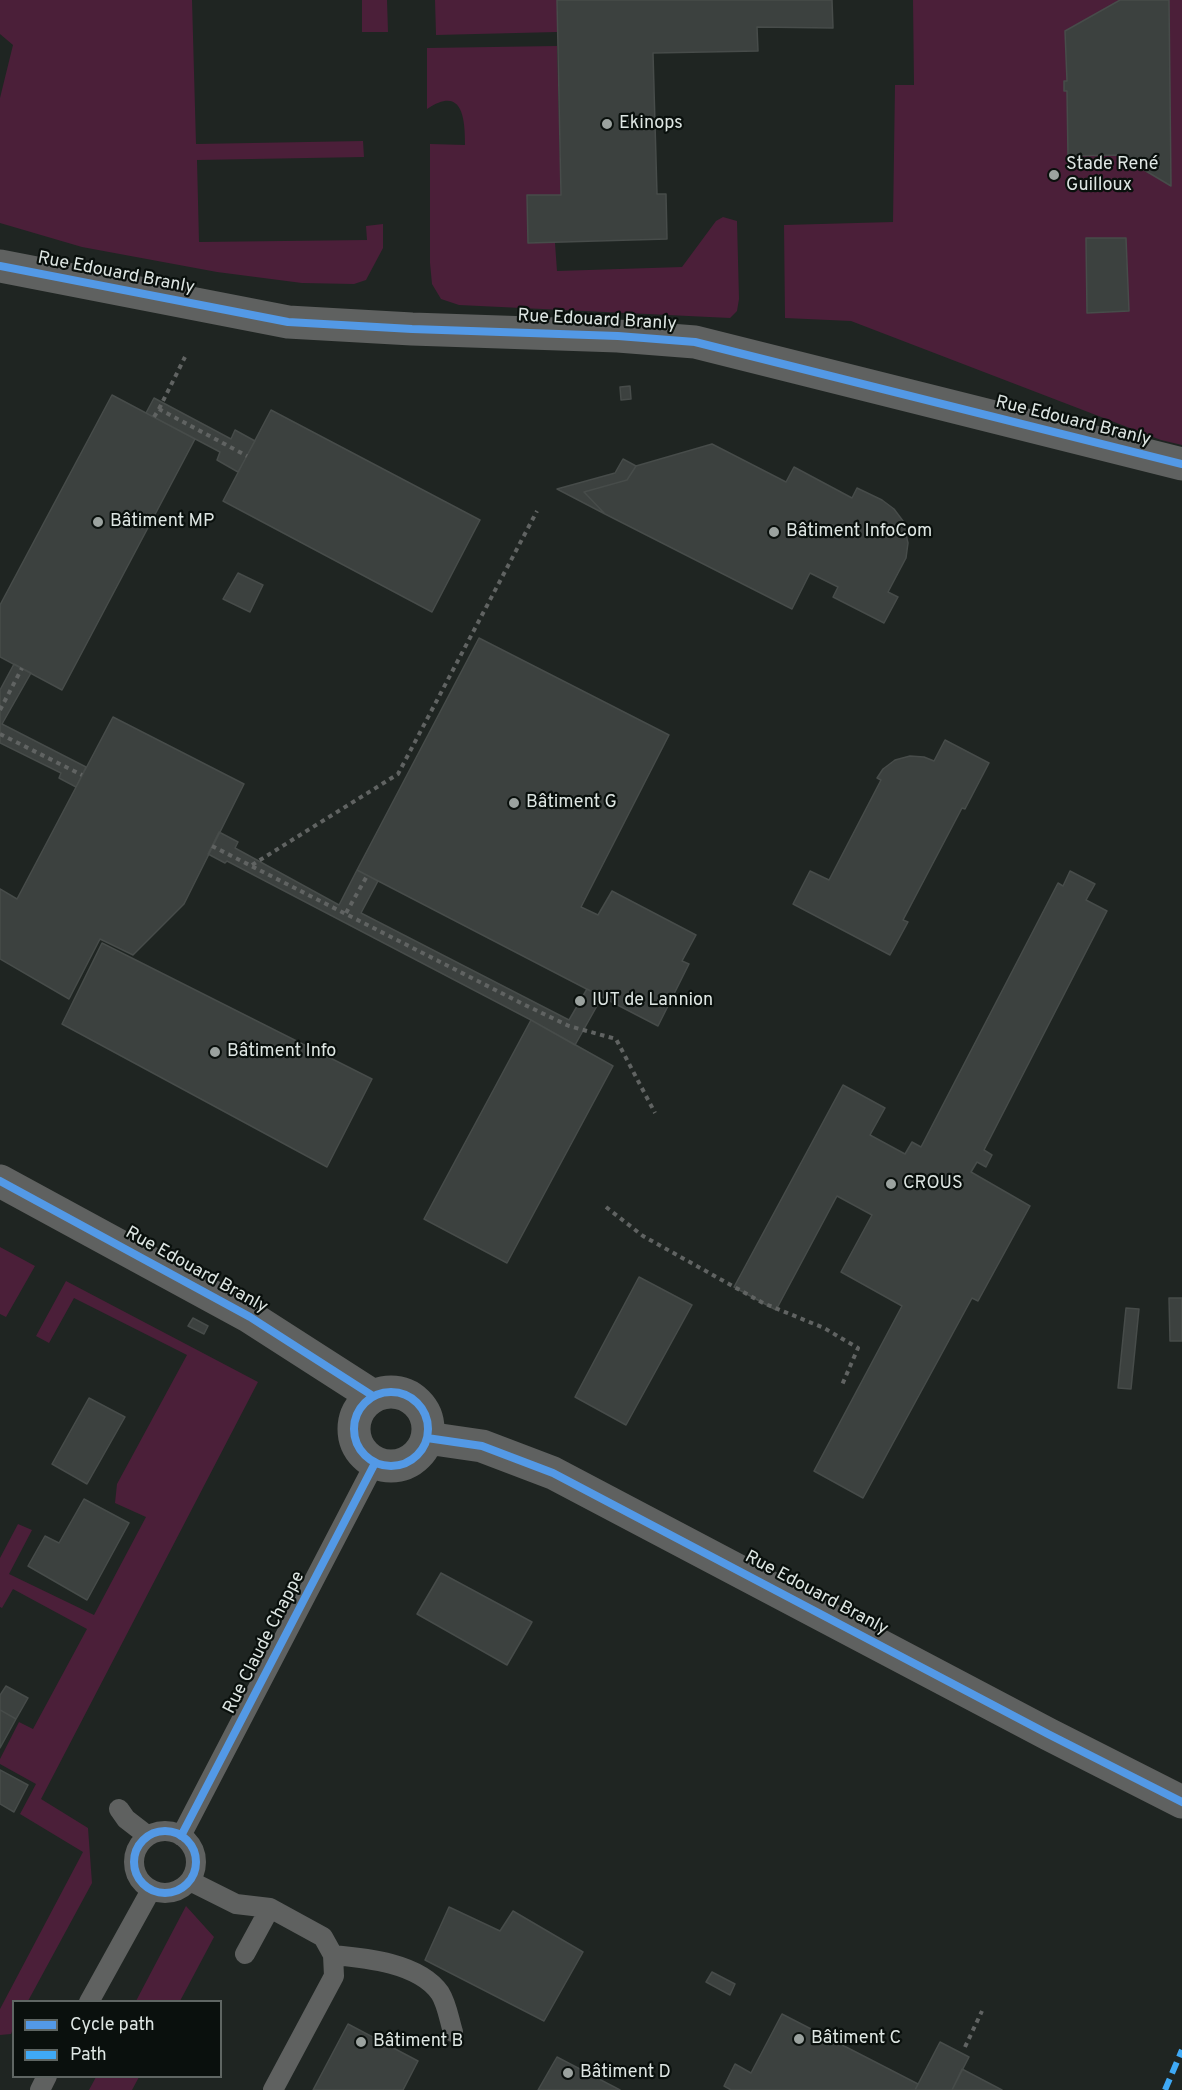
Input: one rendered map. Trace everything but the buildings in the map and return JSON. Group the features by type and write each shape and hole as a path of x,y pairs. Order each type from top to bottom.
{"street":[{"name":"Rue Edouard Branly","path":"0,266 288,322 618,336 695,342 1182,464"},
{"name":"Rue Edouard Branly","path":"0,1181 250,1317 373,1396"},
{"path":"387,1392 401,1393 414,1399 423,1411 428,1424 427,1438 423,1448 407,1463 386,1466 375,1463 358,1447 354,1436 357,1413 373,1396 387,1392"},
{"name":"Rue Edouard Branly","path":"427,1438 482,1446 554,1473 1048,1734 1182,1802"}],"lane":[{"name":"Rue Claude Chappe","path":"181,1836 375,1463"},
{"path":"119,1809 126,1819 148,1836"},
{"path":"158,1832 169,1832 181,1836 194,1850 195,1871 190,1881 172,1893 151,1890 142,1884 136,1874 134,1864 135,1853 140,1844 148,1836 158,1832"},
{"path":"190,1881 231,1902 270,1908 323,1937 333,1954 334,1976 273,2090"},
{"path":"90,2000 151,1890"},
{"path":"245,1954 270,1908"},
{"path":"333,1954 377,1959 418,1974 429,1981 444,2001 453,2032"}],"path":[{"path":"154,417 185,357"},
{"path":"159,409 247,456"},
{"path":"251,866 398,774 537,511"},
{"path":"0,710 22,668"},
{"path":"0,734 82,775"},
{"path":"212,846 541,1013 570,1026 616,1039 655,1113"},
{"path":"346,913 367,876"},
{"path":"606,1207 642,1236 763,1303 824,1328 858,1348 842,1385"},
{"path":"965,2047 982,2011"}],"shaded area":[{"path":"0,0 192,0 196,144 363,141 364,157 197,160 199,242 367,240 366,226 383,224 383,248 366,280 354,284 302,283 217,272 82,247 0,223 0,98 13,45 0,34"},
{"path":"362,0 387,0 388,32 362,32"},
{"path":"435,0 557,0 557,32 436,35"},
{"name":"Stade René Guilloux","path":"913,0 1182,0 1182,445 1161,440 851,321 785,318 784,225 893,222 895,85 914,85"},
{"path":"557,46 561,195 527,195 529,243 555,243 557,271 682,267 716,221 723,217 737,221 739,299 737,311 730,318 459,305 441,299 432,284 430,263 430,144 465,145 465,135 460,108 455,103 448,101 427,109 427,48"},
{"path":"0,1247 35,1266 6,1317 0,1314"},
{"path":"66,1281 258,1382 41,1799 88,1828 92,1883 29,2000 12,2000 11,2034 0,2035 0,2009 83,1852 20,1814 36,1784 0,1764 0,1759 19,1722 33,1729 87,1629 13,1589 2,1608 0,1607 0,1558 18,1524 32,1530 9,1574 94,1615 146,1517 115,1503 117,1484 187,1355 74,1298 49,1343 36,1336"},
{"path":"186,1906 214,1937 181,2000 137,2000"},
{"path":"95,2078 138,2078 132,2090 89,2090"}],"marked path":[{"path":"1165,2090 1182,2050"}],"cycle path":[{"path":"0,266 288,322 618,336 695,342 1182,464"},
{"path":"0,1181 250,1317 373,1396"},
{"path":"391,1392 405,1395 417,1403 425,1415 428,1429 425,1443 417,1455 405,1463 391,1466 377,1463 365,1455 357,1443 354,1429 357,1415 365,1403 377,1395 391,1392"},
{"path":"427,1438 482,1446 553,1473 1048,1734 1182,1802"},
{"path":"181,1836 375,1463"},
{"path":"165,1831 182,1836 187,1840 191,1845 196,1862 191,1879 187,1884 182,1888 165,1893 148,1888 143,1884 139,1879 134,1862 139,1845 143,1840 148,1836 165,1831"}],"place":[{"name":"Ekinops","path":"607,124"},
{"name":"Stade René Guilloux","path":"1054,175"},
{"name":"Bâtiment MP","path":"98,522"},
{"name":"Bâtiment InfoCom","path":"774,532"},
{"name":"Bâtiment G","path":"514,803"},
{"name":"IUT de Lannion","path":"580,1001"},
{"name":"Bâtiment Info","path":"215,1052"},
{"name":"CROUS","path":"891,1184"},
{"name":"Bâtiment C","path":"799,2039"},
{"name":"Bâtiment B","path":"361,2042"},
{"name":"Bâtiment D","path":"568,2073"}]}
